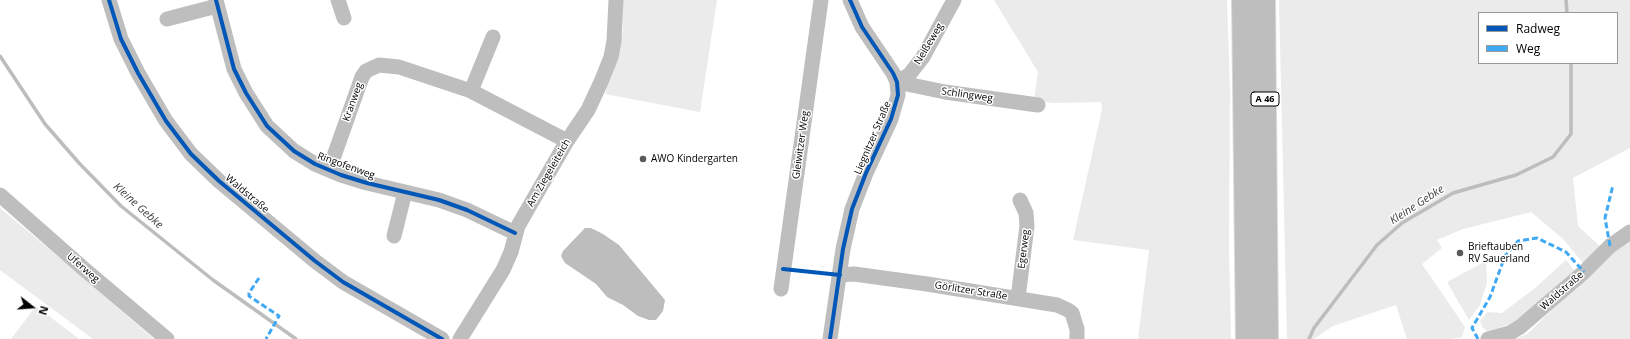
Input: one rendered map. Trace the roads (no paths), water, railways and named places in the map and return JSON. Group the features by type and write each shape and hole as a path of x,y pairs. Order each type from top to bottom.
{"highway":[{"name":"A 46","path":"1243,0 1267,339"},
{"name":"A 46","path":"1247,339 1257,197 1264,0"}],"street":[{"name":"Waldstraße","path":"109,0 120,40 166,121 191,154 219,181 343,282 442,339"},
{"path":"338,0 344,18"},
{"name":"Am Ziegeleiteich","path":"460,339 503,270 515,233 567,141 588,110 606,71 616,27 616,0"},
{"name":"Gleiwitzer Weg","path":"781,289 821,0"},
{"path":"850,0 862,27 898,82"},
{"name":"Neißeweg","path":"898,82 908,75 924,57 954,0"},
{"name":"Ringofenweg","path":"166,19 216,3 234,69 260,117 275,135 309,161 329,170 367,183 406,192 461,208 515,233"},
{"path":"471,91 493,37"},
{"name":"Kranweg","path":"329,170 359,84 366,71 379,65 399,67 471,91 567,141"},
{"name":"Schlingweg","path":"898,82 945,92 1038,105"},
{"name":"Liegnitzer Straße","path":"830,339 844,249 852,209 866,173 894,112 898,95 898,82"},
{"path":"394,236 406,192"},
{"name":"Uferweg","path":"0,194 84,269 167,339"},
{"name":"Egerweg","path":"1018,298 1027,226 1026,213 1020,200"},
{"name":"Waldstraße","path":"1488,339 1510,333 1520,326 1584,272 1610,246 1630,232"},
{"name":"Görlitzer Straße","path":"840,275 854,274 1057,305 1068,310 1076,324 1077,339"}],"waterway":[{"name":"Kleine Gebke","path":"1566,0 1567,12"},
{"name":"Kleine Gebke","path":"0,56 45,124 79,163 121,206 213,280 296,339"},
{"name":"Kleine Gebke","path":"1309,339 1314,328 1377,245 1402,223 1453,193 1516,175 1553,157 1571,134 1571,64"}],"place":[{"name":"AWO Kindergarten","path":"643,159"},
{"name":"Brieftauben RV Sauerland","path":"1460,253"}]}
